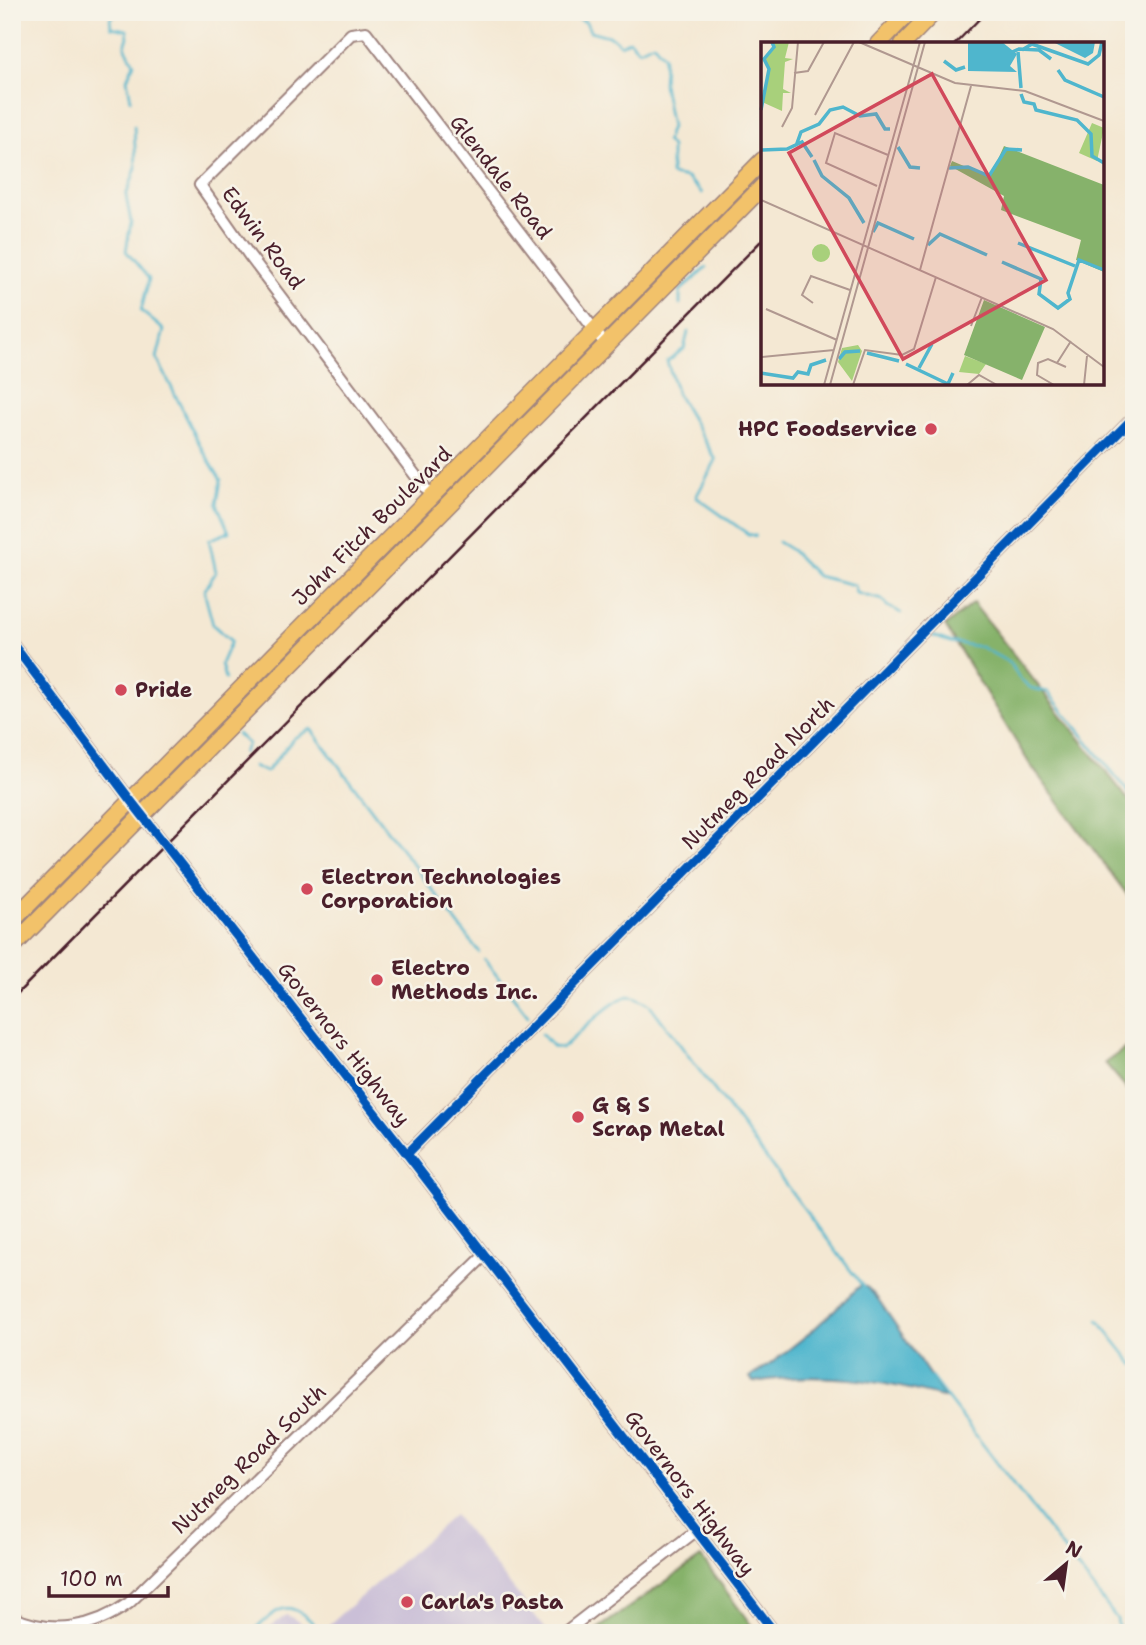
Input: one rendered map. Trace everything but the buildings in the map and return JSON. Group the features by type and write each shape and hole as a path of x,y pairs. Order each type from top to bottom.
{"highway":[{"path":"880,42 909,12"},
{"path":"905,42 934,12"},
{"name":"John Fitch Boulevard","path":"12,921 761,162"},
{"name":"John Fitch Boulevard","path":"12,947 761,188"}],"street":[{"name":"Glendale Road","path":"366,32 606,345"},
{"name":"Edwin Road","path":"366,32 351,34 200,186 431,496"},
{"name":"Nutmeg Road North","path":"407,1153 1134,417"},
{"name":"Governors Highway","path":"12,643 131,801 407,1153 775,1633"},
{"name":"Nutmeg Road South","path":"12,1617 50,1628 76,1627 105,1618 129,1603 484,1256"},
{"path":"564,1633 697,1530"}],"shaded area":[{"path":"12,647 29,669 12,681"},
{"path":"454,1515 549,1633 319,1633"},
{"path":"287,1615 318,1633 261,1633"}],"green space":[{"path":"973,603 1134,807 1134,904 1029,763 945,626"},
{"path":"1134,1042 1134,1097 1105,1063"},
{"path":"701,1557 757,1633 592,1633"}],"water":[{"path":"861,1285 868,1288 878,1299 945,1398 897,1386 826,1377 753,1382 750,1377 812,1331"}],"waterway":[{"path":"120,12 110,18 111,27 127,30 125,46 134,63 127,79 131,100"},
{"path":"575,12 573,16 586,22 590,31 612,37 621,45 629,40 639,50 653,43 664,56 663,84 671,127 666,141 671,147 671,175 687,178 702,193"},
{"path":"134,126 136,168 126,196 131,222 126,251 149,279 141,311 164,330 157,358 201,447 221,480 217,504 229,532 209,540 216,572 204,591 213,625 231,641 221,664 225,679"},
{"path":"680,304 680,291 706,268"},
{"path":"688,332 684,349 667,361 677,394 716,460 696,497 748,534 756,536"},
{"path":"778,542 791,550 817,576 854,585 856,593 882,600 887,606 901,613"},
{"path":"933,636 981,647 1010,663 1019,678 1031,688 1048,692 1134,799"},
{"path":"253,766 266,772 294,738 311,729 479,952"},
{"path":"237,734 248,744 243,753"},
{"path":"484,959 528,1016"},
{"path":"541,1034 553,1047 562,1048 605,1010 623,998 635,997 650,1005 864,1288"},
{"path":"1098,1320 1134,1365"},
{"path":"931,1377 1117,1619 1119,1633"},
{"path":"251,1633 281,1609 296,1610 314,1624"}],"railway":[{"path":"957,42 986,12"},
{"path":"12,999 761,241"}],"cycle path":[{"path":"407,1154 1134,417"},
{"path":"12,643 131,801 407,1154 775,1633"}],"place":[{"name":"HPC Foodservice","path":"931,429"},
{"name":"Pride","path":"121,690"},
{"name":"Electron Technologies Corporation","path":"307,889"},
{"name":"Electro Methods Inc.","path":"377,980"},
{"name":"G & S Scrap Metal","path":"578,1117"},
{"name":"Carla's Pasta","path":"407,1602"}]}
